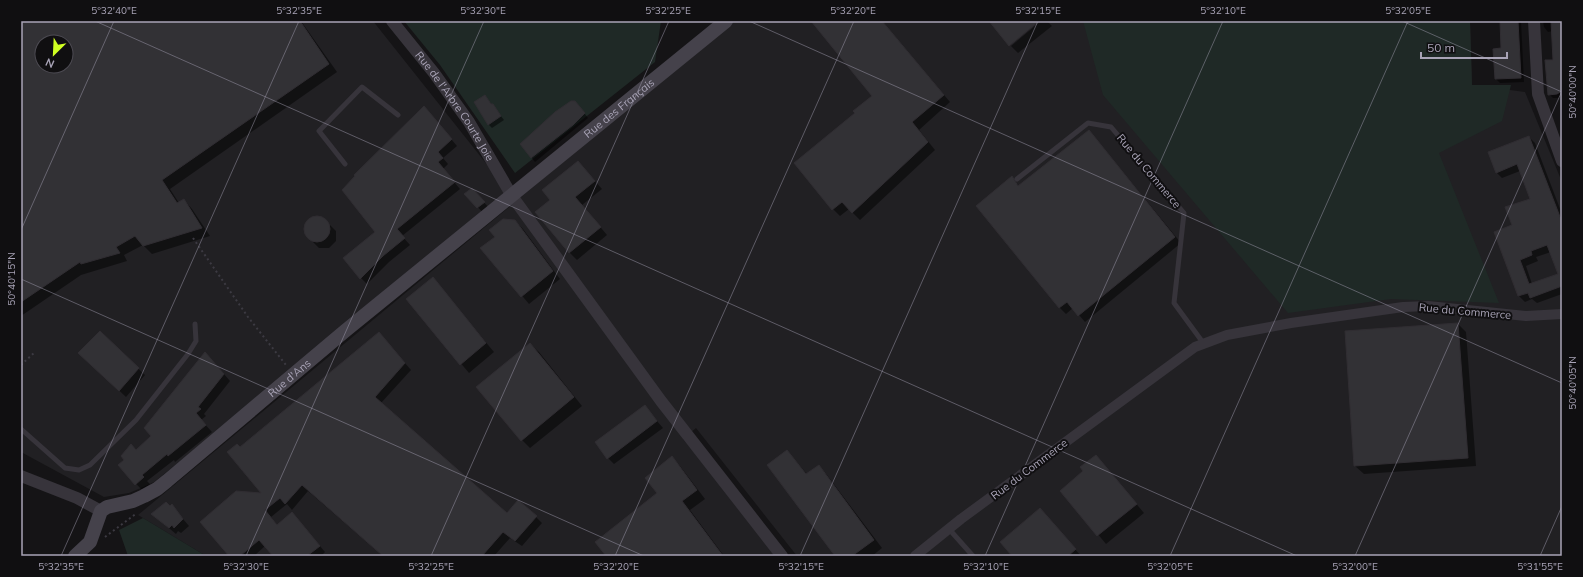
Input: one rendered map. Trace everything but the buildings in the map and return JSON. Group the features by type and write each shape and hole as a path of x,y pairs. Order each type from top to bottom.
{"main road":[{"name":"Rue des Français","path":"512,196 726,21"},
{"name":"Rue d'Ans","path":"101,511 107,507 133,501 157,489 345,331 512,196"},
{"path":"75,556 90,542 101,511"}],"street":[{"name":"Rue de l'Arbre Courte Joie","path":"392,21 434,73 469,122 512,196 661,401 782,556"},
{"path":"1534,21 1538,94 1562,161"},
{"name":"Rue du Commerce","path":"915,556 1118,402 1195,347 1227,335 1291,323 1403,307 1428,306 1526,316 1562,314"},
{"path":"21,476 77,498 101,511"}],"lane":[{"path":"345,164 319,131 362,87 398,115"},
{"name":"Rue du Commerce","path":"1017,179 1088,123 1111,127 1184,213 1174,303 1204,344"},
{"path":"21,429 65,468 79,470 90,465 136,420 188,354 196,341 195,324"},
{"path":"949,529 973,556"}],"path":[{"path":"193,238 248,317 294,375"},
{"path":"21,365 36,352"},
{"path":"104,538 139,512"}],"shaded area":[{"path":"21,21 373,21 512,196 154,482 129,493 104,497 21,452"},
{"path":"404,21 661,21 655,62 515,173 440,65"},
{"path":"733,21 1470,21 1472,85 1525,92 1562,182 1562,556 797,556 696,428 683,439 783,556 206,556 138,515"},
{"path":"1083,21 1470,21 1472,85 1511,85 1502,121 1439,153 1499,303 1391,299 1288,313 1103,95"},
{"path":"143,518 206,556 128,556 119,530"}]}
